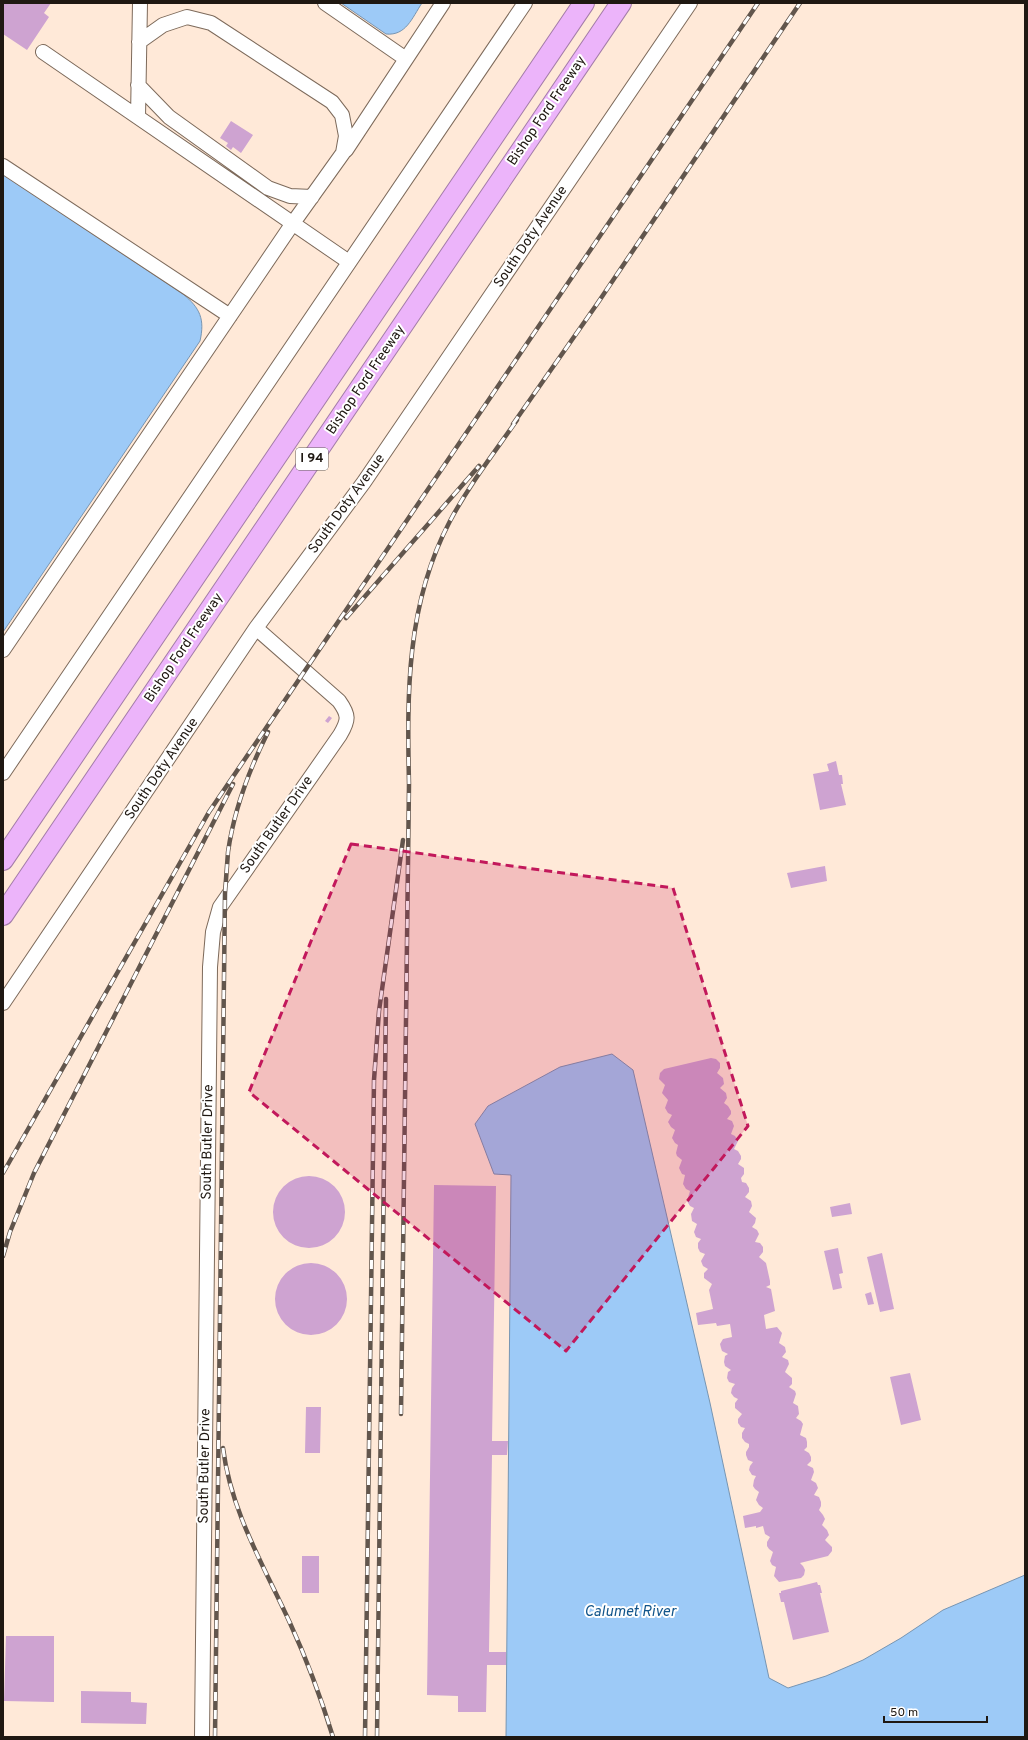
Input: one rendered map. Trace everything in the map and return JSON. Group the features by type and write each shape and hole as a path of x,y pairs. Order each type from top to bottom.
{"highway":[{"name":"I 94","path":"3,860 584,3"},
{"name":"Bishop Ford Freeway","path":"3,915 620,3"}],"street":[{"path":"138,117 140,3"},
{"path":"325,3 406,59"},
{"path":"3,650 293,223 343,153 443,3"},
{"path":"3,773 525,3"},
{"name":"South Doty Avenue","path":"3,1003 256,628 364,482 690,3"},
{"path":"139,42 163,25 187,17 211,23 332,102 342,115 346,136 343,153"},
{"path":"43,52 349,262"},
{"path":"138,85 169,117 268,188 290,196 312,197"},
{"path":"3,166 230,316"},
{"name":"South Butler Drive","path":"202,1737 210,967 213,932 220,907 340,735 346,724 347,717 345,709 339,701 256,628"}],"highlighted area":[{"path":"351,844 673,888 748,1126 566,1351 249,1092"}],"water":[{"path":"341,3 422,3 404,29 393,34 386,34"},
{"path":"3,174 183,294 194,304 200,314 202,326 200,341 3,632"},
{"name":"Calumet River","path":"612,1054 633,1070 710,1403 769,1678 788,1688 826,1676 863,1660 901,1638 943,1610 1025,1575 1025,1737 506,1737 511,1175 494,1174 475,1124 488,1106 560,1067"}],"building":[{"path":"3,3 51,3 44,13 49,17 27,50 3,34"},
{"path":"231,121 253,135 241,153 233,147 231,150 226,146 228,143 220,138"},
{"path":"329,716 332,718 328,723 325,721"},
{"path":"836,761 839,775 842,775 843,784 841,784 846,805 820,810 813,774 829,771 827,764"},
{"path":"825,866 827,881 791,888 787,873"},
{"path":"711,1058 716,1059 720,1063 720,1068 717,1073 723,1078 724,1084 720,1088 726,1093 727,1098 724,1103 731,1111 731,1114 727,1119 732,1121 734,1126 731,1134 735,1136 738,1141 734,1149 738,1151 741,1156 738,1164 744,1168 744,1174 741,1178 742,1182 746,1183 749,1188 749,1192 745,1197 751,1201 752,1206 749,1212 756,1218 752,1227 757,1230 759,1234 755,1242 760,1243 763,1247 763,1252 759,1257 766,1263 770,1281 770,1285 766,1287 771,1289 775,1311 764,1315 766,1329 777,1327 782,1333 779,1343 785,1347 786,1352 782,1357 788,1360 789,1364 785,1372 792,1378 792,1384 789,1387 795,1391 796,1394 793,1403 798,1406 799,1414 796,1418 803,1424 800,1435 806,1438 807,1447 804,1450 809,1453 811,1457 811,1461 807,1465 813,1468 814,1472 811,1480 816,1483 818,1488 814,1495 819,1497 821,1502 819,1510 825,1519 822,1525 827,1530 829,1535 825,1540 832,1547 832,1551 828,1556 800,1563 805,1570 804,1575 801,1578 779,1582 774,1576 776,1567 772,1565 770,1561 773,1552 767,1546 767,1542 770,1537 765,1534 763,1526 756,1528 756,1526 745,1528 743,1516 760,1512 763,1508 756,1500 759,1492 753,1486 756,1476 752,1475 749,1470 753,1462 748,1460 746,1455 749,1444 742,1438 742,1433 745,1428 741,1427 738,1423 738,1419 742,1414 735,1408 735,1403 738,1399 731,1393 735,1384 729,1382 727,1378 728,1372 731,1370 725,1366 724,1362 725,1356 728,1354 722,1351 720,1344 723,1339 732,1337 730,1324 717,1326 716,1323 698,1325 696,1313 713,1309 709,1290 712,1284 704,1278 704,1273 708,1269 703,1266 701,1261 705,1254 700,1252 698,1248 698,1243 701,1239 696,1237 694,1232 697,1224 692,1221 691,1214 694,1208 690,1206 687,1201 690,1191 686,1189 683,1184 685,1175 682,1174 679,1168 682,1160 677,1156 676,1153 678,1145 672,1138 675,1130 668,1122 672,1115 668,1113 665,1108 668,1100 662,1093 665,1085 659,1079 660,1073 664,1069"},
{"path":"309,1176 323,1179 335,1186 342,1198 345,1212 342,1226 335,1238 323,1245 309,1248 295,1245 283,1238 276,1226 273,1212 276,1198 283,1186 295,1179"},
{"path":"434,1185 496,1186 492,1441 508,1441 507,1455 492,1455 489,1652 506,1652 506,1665 487,1665 486,1712 458,1712 458,1696 427,1695"},
{"path":"850,1203 852,1214 832,1217 830,1207"},
{"path":"838,1248 843,1273 839,1274 842,1288 833,1290 824,1251"},
{"path":"882,1253 894,1309 880,1312 867,1257"},
{"path":"311,1263 331,1269 341,1279 347,1299 341,1319 331,1329 311,1335 291,1329 281,1319 275,1299 281,1279 291,1269"},
{"path":"871,1292 874,1304 868,1305 865,1294"},
{"path":"910,1373 921,1420 901,1425 890,1377"},
{"path":"306,1407 321,1407 320,1453 305,1453"},
{"path":"302,1556 319,1556 319,1593 302,1593"},
{"path":"817,1582 818,1585 820,1585 822,1593 820,1593 829,1632 793,1640 784,1602 781,1602 779,1593 781,1593 781,1591"},
{"path":"6,1636 54,1636 54,1702 4,1701"},
{"path":"81,1691 131,1692 131,1702 147,1703 146,1724 81,1723"}],"railway":[{"path":"3,1173 209,812 758,3"},
{"path":"513,424 597,304 800,3"},
{"path":"401,1414 409,784 408,717 412,650 417,617 425,584 436,552 450,521 482,469 517,420"},
{"path":"346,618 479,466"},
{"path":"215,1737 225,893 228,852 238,806 243,790 268,732"},
{"path":"3,1256 10,1232 34,1173 233,784"},
{"path":"365,1737 374,1080 379,1011 403,840"},
{"path":"377,1737 386,999"},
{"path":"223,1448 227,1472 241,1516 259,1559 302,1651 319,1694 333,1737"}]}
